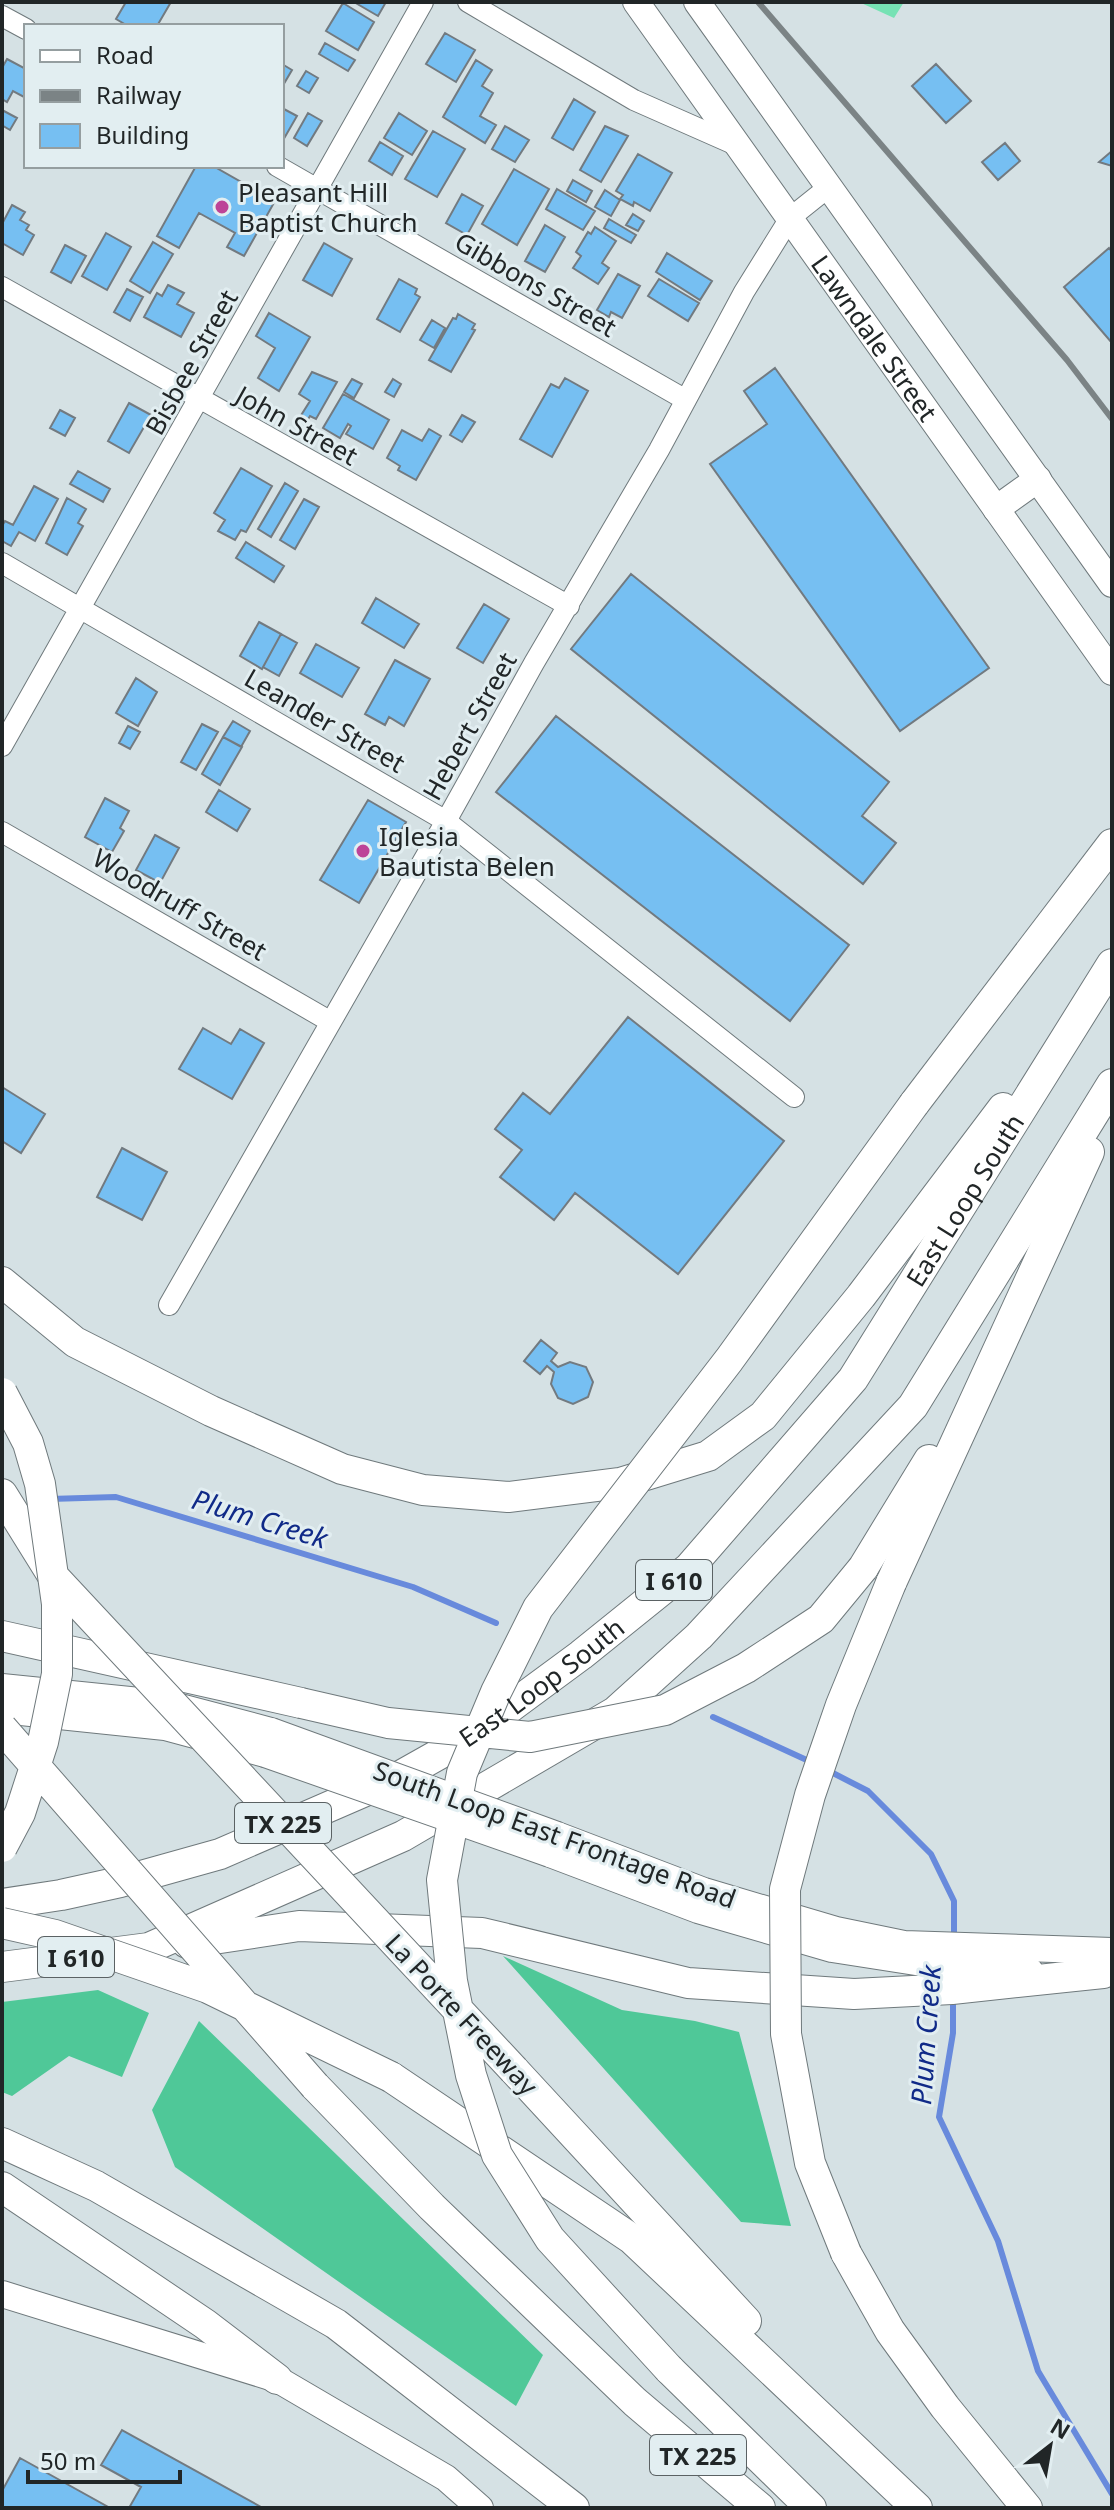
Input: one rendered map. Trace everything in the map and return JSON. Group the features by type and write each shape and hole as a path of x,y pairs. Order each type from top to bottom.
{"highway":[{"path":"811,2508 669,2369 550,2239 497,2155 471,2075 452,1981 442,1880 462,1773 496,1692 538,1608 729,1360 914,1104 1112,844"},
{"path":"2,1282 75,1342 211,1411 342,1469 423,1490 508,1497 620,1483 708,1456 763,1416 861,1296 1112,963"},
{"name":"East Loop South","path":"2,1904 120,1882 220,1854 402,1775 450,1748 512,1706 689,1568 853,1379 1112,963"},
{"name":"I 610","path":"2,1967 149,1948 403,1836 630,1701 699,1636 913,1406 1112,1084"},
{"path":"1027,2508 945,2407 890,2331 846,2253 810,2163 786,2034 785,1889 841,1705 891,1583 1112,1101"},
{"path":"2,1636 388,1723 530,1737 665,1710 746,1668 821,1619 863,1568 1005,1335"},
{"path":"2,1393 28,1443 40,1484 57,1604 57,1674 43,1742 20,1813 2,1847"},
{"path":"2,1494 53,1576"},
{"name":"La Porte Freeway","path":"2,1524 514,2070 917,2508"},
{"name":"TX 225","path":"2,1728 315,2086 432,2207 635,2402 760,2508"},
{"path":"2,1923 55,1935 208,1988 391,2077 632,2239 917,2508"},
{"path":"149,1948 299,1926 482,1933 688,1983 854,1994 874,1993 1007,1967 1109,1966"},
{"path":"2,2143 96,2186 336,2324 574,2508"},
{"path":"2,2187 205,2324 277,2379"}],"main road":[{"name":"Lawndale Street","path":"636,2 1112,672"},
{"name":"Lawndale Street","path":"697,2 1112,584"},
{"path":"996,509 1038,479"},
{"name":"South Loop East Frontage Road","path":"2,1687 169,1704 268,1743 554,1845 698,1910 832,1949 864,1945 954,1968 1007,1967"},
{"name":"South Loop East Frontage Road","path":"2,1710 165,1727 268,1743"},
{"path":"2,2294 277,2379 446,2478 480,2508"}],"street":[{"name":"Bisbee Street","path":"2,746 423,2"},
{"path":"468,2 634,100 736,145"},
{"path":"2,16 24,28"},
{"name":"Gibbons Street","path":"281,168 686,400"},
{"name":"Hebert Street","path":"169,1305 686,400 744,292 790,218 830,186"},
{"name":"John Street","path":"2,287 569,606"},
{"name":"Leander Street","path":"2,563 446,821 794,1097"},
{"name":"Woodruff Street","path":"2,832 331,1022"}],"green space":[{"path":"859,2 904,2 894,18"},
{"path":"503,1956 622,2010 695,2021 739,2032 791,2226 741,2222"},
{"path":"98,1990 149,2013 122,2077 69,2056 12,2096 2,2092 2,2002"},
{"path":"199,2021 543,2355 516,2406 175,2167 152,2110"}],"building":[{"path":"126,2 171,2 158,24 125,24 116,19"},
{"path":"354,2 386,2 378,16"},
{"path":"343,3 374,22 358,50 326,31"},
{"path":"445,33 475,50 456,82 426,64"},
{"path":"325,43 355,60 348,71 319,54"},
{"path":"7,59 24,68 24,97 13,91 7,102 2,99 2,68"},
{"path":"476,60 492,70 482,86 493,93 480,116 496,125 485,143 443,117"},
{"path":"936,64 971,101 946,123 912,86"},
{"path":"284,65 292,70 284,84"},
{"path":"306,71 318,78 309,93 297,86"},
{"path":"574,99 595,112 573,150 552,138"},
{"path":"284,109 297,116 284,139"},
{"path":"2,110 17,118 10,130 2,128"},
{"path":"308,113 322,121 307,146 294,138"},
{"path":"399,113 427,131 412,155 384,138"},
{"path":"505,126 529,140 515,162 492,149"},
{"path":"605,126 628,136 601,182 580,170"},
{"path":"433,131 465,149 437,197 405,179"},
{"path":"380,142 403,156 392,175 369,161"},
{"path":"1005,143 1020,161 998,180 982,162"},
{"path":"1112,151 1112,166 1099,162"},
{"path":"638,154 672,173 650,211 634,202 633,206 620,199 623,195 616,191"},
{"name":"Pleasant Hill Baptist Church","path":"195,168 217,168 275,201 244,256 227,247 235,233 199,213 179,248 157,236"},
{"path":"514,169 549,189 517,245 482,224"},
{"path":"573,180 592,191 586,202 567,191"},
{"path":"557,189 595,211 583,230 546,209"},
{"path":"605,190 620,200 611,216 595,207"},
{"path":"462,194 483,206 467,235 446,223"},
{"path":"12,205 25,212 20,220 29,225 26,230 34,235 23,255 2,243 2,224"},
{"path":"633,214 644,221 638,231 626,225"},
{"path":"609,219 636,235 631,243 604,228"},
{"path":"545,225 565,237 545,272 525,261"},
{"path":"595,227 616,241 602,263 609,268 598,284 573,268 581,256 576,252 588,232 591,234"},
{"path":"106,233 131,247 107,290 82,276"},
{"path":"153,242 173,254 150,293 130,281"},
{"path":"324,243 352,259 332,296 303,280"},
{"path":"65,245 86,256 71,283 51,272"},
{"path":"1109,248 1112,252 1112,343 1064,287"},
{"path":"667,253 712,281 700,300 656,272"},
{"path":"618,274 640,286 622,318 611,312 609,317 597,310"},
{"path":"399,279 417,289 415,294 420,297 400,332 377,319"},
{"path":"659,279 699,303 688,321 648,296"},
{"path":"168,285 184,293 177,304 194,313 181,337 144,317 157,293 162,296"},
{"path":"127,289 143,297 130,321 114,312"},
{"path":"269,313 310,337 279,391 258,378 275,348 256,336"},
{"path":"458,314 475,324 472,329 475,330 451,372 429,360"},
{"path":"432,320 445,328 434,348 420,340"},
{"path":"775,368 989,668 900,731 710,464 767,424 744,391"},
{"path":"312,372 337,382 316,419 310,416 307,421 300,417 310,401 299,394"},
{"path":"565,378 588,391 552,457 520,439 551,384 559,388"},
{"path":"352,379 362,384 354,398 344,392"},
{"path":"393,379 401,384 394,397 385,392"},
{"path":"343,394 389,420 373,449 346,434 351,426 348,424 340,438 323,428"},
{"path":"129,403 151,415 129,453 108,441"},
{"path":"60,410 75,418 65,436 50,428"},
{"path":"462,415 475,422 462,442 450,435"},
{"path":"429,429 441,436 416,480 398,470 400,466 387,458 402,430 422,441"},
{"path":"241,468 272,486 246,532 241,530 235,540 218,531 225,520 214,513"},
{"path":"78,471 110,489 103,502 70,484"},
{"path":"285,483 298,491 271,537 258,529"},
{"path":"34,486 58,499 35,541 19,532 11,546 2,541 2,526 5,521 13,525"},
{"path":"67,498 86,509 78,523 83,526 67,555 46,543"},
{"path":"304,499 319,507 295,549 280,540"},
{"path":"246,542 284,566 274,582 236,558"},
{"path":"631,574 889,782 862,816 896,843 863,884 571,649"},
{"path":"376,598 419,624 404,648 362,623"},
{"path":"484,604 509,619 483,663 457,648"},
{"path":"259,622 281,634 262,669 240,656"},
{"path":"281,634 297,643 279,676 263,667"},
{"path":"316,644 359,668 342,697 300,673"},
{"path":"395,660 430,679 404,726 389,717 385,725 365,714"},
{"path":"136,678 157,692 138,726 116,713"},
{"path":"556,716 849,945 790,1021 496,792"},
{"path":"233,721 250,731 241,747 223,737"},
{"path":"202,724 218,732 196,770 181,762"},
{"path":"128,726 140,732 130,749 119,743"},
{"path":"223,737 242,747 220,785 202,774"},
{"path":"219,790 250,809 237,831 206,812"},
{"path":"105,798 129,811 120,828 124,831 112,852 85,837"},
{"name":"Iglesia Bautista Belen","path":"368,800 406,822 359,903 320,880"},
{"path":"155,835 179,848 160,883 136,870"},
{"path":"628,1017 784,1141 678,1274 575,1193 554,1220 500,1177 522,1150 495,1129 523,1093 550,1114"},
{"path":"203,1028 231,1044 240,1029 264,1043 232,1099 179,1069"},
{"path":"2,1087 45,1114 21,1153 2,1141"},
{"path":"122,1148 167,1172 142,1220 97,1197"},
{"path":"541,1340 557,1353 551,1361 558,1367 570,1362 586,1367 593,1382 588,1397 573,1404 558,1398 551,1384 554,1372 547,1366 540,1374 524,1361"},
{"path":"122,2430 263,2508 129,2508 141,2487 101,2465"},
{"path":"20,2458 110,2508 2,2508 2,2491"}],"waterway":[{"name":"Plum Creek","path":"50,1499 116,1497 413,1587 496,1623"},
{"name":"Plum Creek","path":"713,1717 811,1762"},
{"name":"Plum Creek","path":"829,1771 868,1791 931,1854 954,1901 954,1940"},
{"name":"Plum Creek","path":"953,1999 953,2033 939,2117 998,2241 1038,2371 1112,2494"}],"railway":[{"path":"758,2 1067,360 1112,419"}],"place":[{"name":"Pleasant Hill Baptist Church","path":"222,207"},
{"name":"Iglesia Bautista Belen","path":"363,851"}]}
